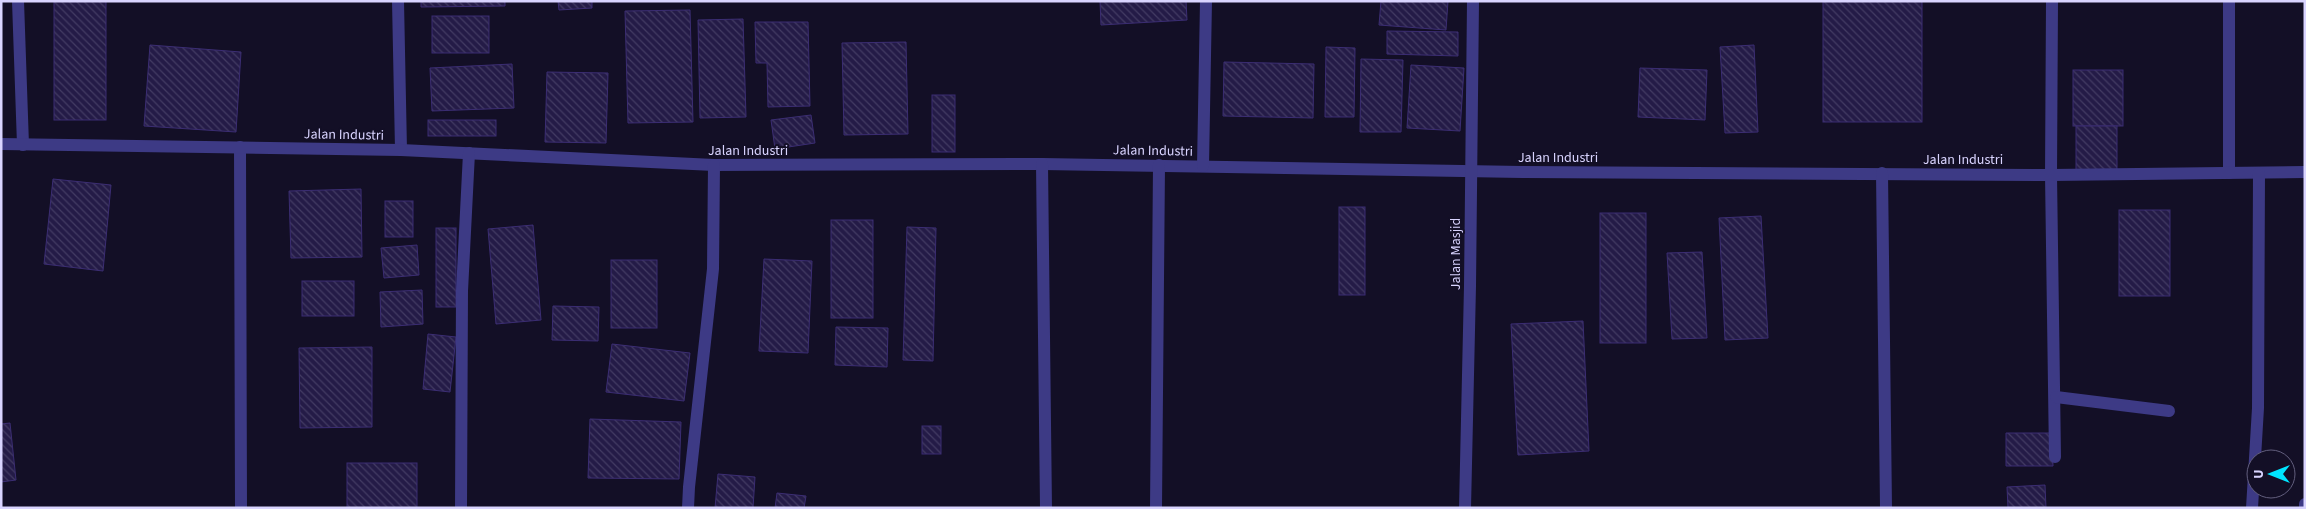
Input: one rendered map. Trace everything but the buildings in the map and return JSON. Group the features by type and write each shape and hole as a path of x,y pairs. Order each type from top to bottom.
{"street":[{"path":"18,1 23,145"},
{"path":"398,1 401,150"},
{"path":"1203,166 1206,1"},
{"name":"Jalan Masjid","path":"1465,508 1473,1"},
{"path":"2052,1 2051,174 2056,397 2055,457"},
{"path":"2229,1 2229,173"},
{"name":"Jalan Industri","path":"1,144 401,150 714,165 1042,164 1470,170 2051,174 2305,172"},
{"path":"240,147 241,508"},
{"path":"460,508 462,291 469,153"},
{"path":"1042,164 1046,508"},
{"path":"688,508 713,269 714,165"},
{"path":"1156,508 1159,165"},
{"path":"1882,173 1886,508"},
{"path":"2252,508 2258,408 2259,173"},
{"path":"2056,397 2169,411"}]}
